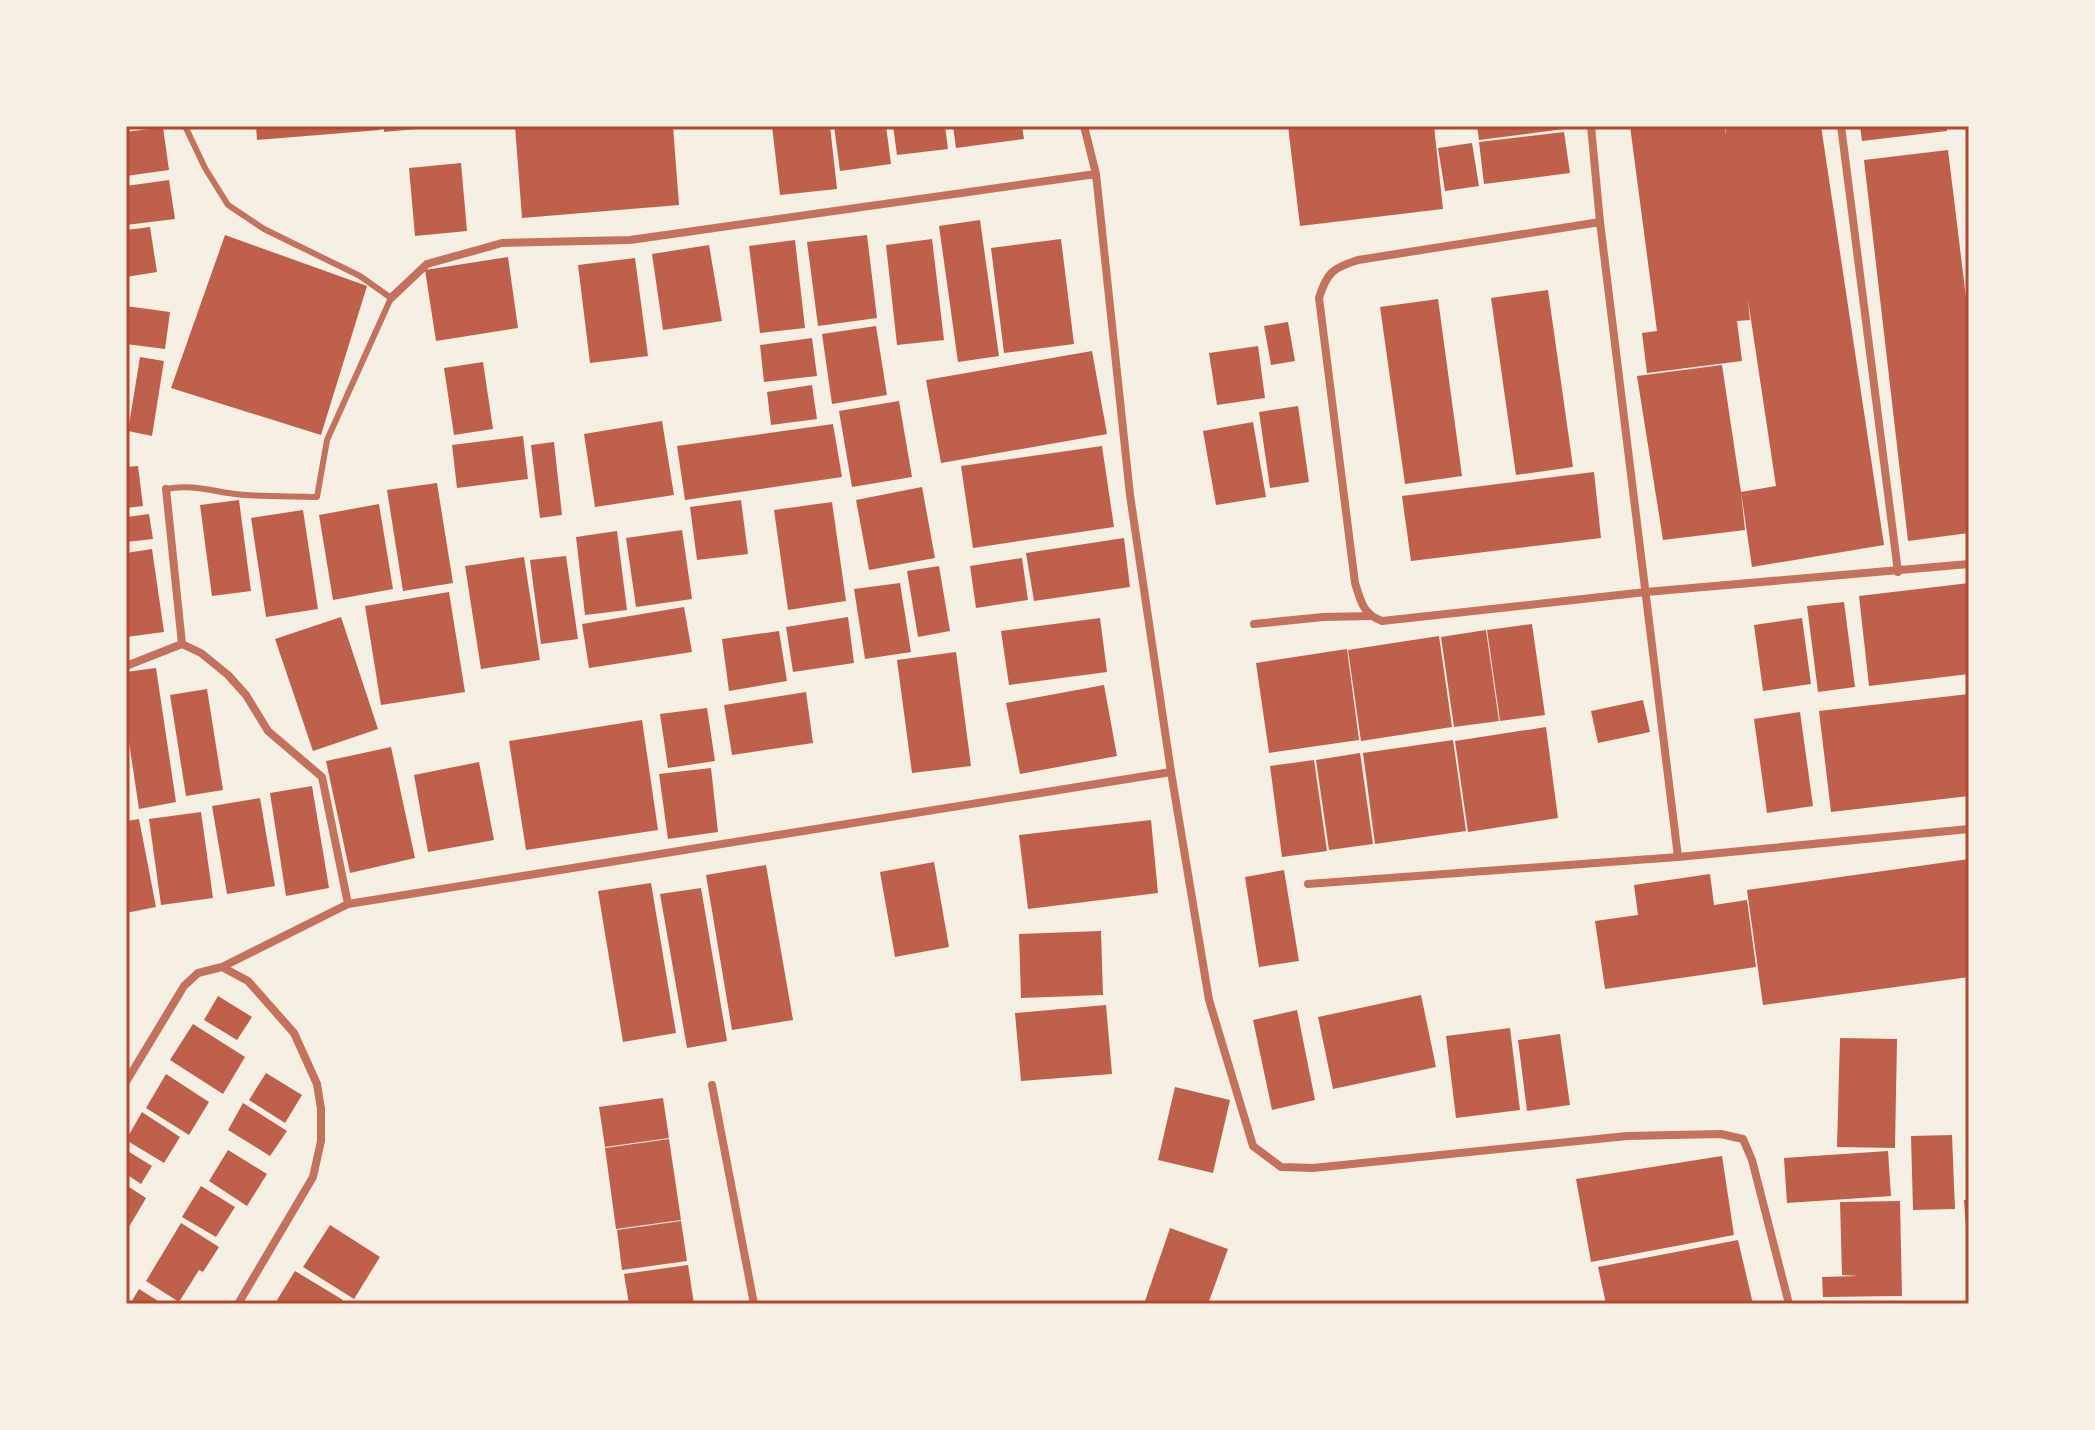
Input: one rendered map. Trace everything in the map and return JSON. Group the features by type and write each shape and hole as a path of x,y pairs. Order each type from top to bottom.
{"street":[{"path":"1084,126 1096,174 1130,495 1171,772 1209,1000 1253,1146 1281,1167 1313,1168 1627,1136 1721,1134 1743,1139 1752,1160 1789,1304"},
{"path":"1591,126 1600,222 1678,857"},
{"path":"1841,126 1898,572"},
{"path":"391,298 427,264 502,243 630,240 1096,174"},
{"path":"1370,616 1361,602 1355,583 1319,298 1325,280 1337,267 1358,260 1600,222"},
{"path":"166,489 182,644"},
{"path":"1254,624 1323,617 1370,616 1382,621 1646,592 1969,564"},
{"path":"126,666 182,644 201,653 228,675 246,695 268,731 322,777 348,904"},
{"path":"126,1082 184,986 198,973 222,967 348,904 1171,772"},
{"path":"1308,884 1678,857 1969,829"},
{"path":"222,967 248,981 294,1033 317,1084 321,1109 321,1141 313,1177 238,1304"},
{"path":"712,1085 754,1304"}],"lane":[{"path":"166,489 192,487 236,494 317,497 327,440 391,298 360,276 264,229 228,205 205,168 185,126"}],"building":[{"path":"256,126 379,126 380,130 257,140"},
{"path":"384,126 427,126 427,128 384,132"},
{"path":"515,126 673,126 679,205 522,218"},
{"path":"772,126 830,126 837,189 780,195"},
{"path":"834,126 886,126 891,164 840,171"},
{"path":"893,126 945,126 948,149 897,155"},
{"path":"953,126 1022,126 1024,139 956,148"},
{"path":"1288,126 1434,126 1443,209 1300,226"},
{"path":"1477,126 1563,126 1564,129 1479,140"},
{"path":"1630,126 1725,126 1726,135 1726,126 1821,126 1884,545 1752,567 1741,492 1776,486 1748,300 1750,320 1737,321 1742,361 1647,373 1642,333 1657,331"},
{"path":"1860,126 1947,126 1947,131 1862,141"},
{"path":"163,127 169,170 126,176 126,132"},
{"path":"1564,132 1570,173 1484,184 1479,142"},
{"path":"1472,143 1479,186 1445,191 1438,148"},
{"path":"1948,150 1969,322 1969,533 1908,541 1864,160"},
{"path":"461,163 467,231 415,236 409,168"},
{"path":"169,180 175,219 126,225 126,186"},
{"path":"980,220 999,356 958,362 939,226"},
{"path":"150,227 157,272 126,277 126,230"},
{"path":"225,235 367,286 321,435 171,388"},
{"path":"867,235 877,318 818,326 807,242"},
{"path":"932,239 944,340 897,345 886,245"},
{"path":"1061,239 1074,344 1004,353 991,248"},
{"path":"795,240 805,328 760,333 749,246"},
{"path":"709,245 722,321 663,330 652,254"},
{"path":"508,257 518,328 436,341 425,270"},
{"path":"635,258 648,356 590,363 578,265"},
{"path":"1548,290 1573,467 1516,475 1491,298"},
{"path":"1438,299 1462,476 1405,484 1380,307"},
{"path":"126,306 170,312 165,349 126,344"},
{"path":"1288,322 1295,361 1271,365 1264,326"},
{"path":"876,326 887,395 832,404 822,334"},
{"path":"812,338 817,376 764,382 760,345"},
{"path":"1258,346 1265,398 1217,405 1209,353"},
{"path":"1092,351 1107,434 941,463 926,380"},
{"path":"140,357 164,361 152,436 128,431"},
{"path":"483,362 493,429 454,435 444,368"},
{"path":"1722,365 1745,530 1663,540 1637,376"},
{"path":"812,385 817,419 771,425 767,392"},
{"path":"899,401 912,477 852,487 839,411"},
{"path":"1298,406 1309,482 1270,488 1259,412"},
{"path":"662,421 674,495 595,507 584,434"},
{"path":"1253,422 1266,497 1216,505 1203,431"},
{"path":"833,424 842,477 685,500 677,446"},
{"path":"523,436 528,479 457,488 452,445"},
{"path":"554,442 562,515 540,518 531,445"},
{"path":"1102,446 1114,527 973,548 961,466"},
{"path":"138,466 143,506 126,508 126,467"},
{"path":"1594,472 1601,538 1411,561 1402,496"},
{"path":"437,483 453,583 403,591 387,490"},
{"path":"922,487 935,558 869,570 856,500"},
{"path":"239,500 251,591 212,596 200,505"},
{"path":"741,500 748,554 697,560 690,507"},
{"path":"832,502 846,601 788,610 774,510"},
{"path":"379,504 393,589 333,600 319,515"},
{"path":"303,510 318,609 266,617 251,518"},
{"path":"149,514 153,539 126,542 126,517"},
{"path":"682,530 692,599 636,607 626,538"},
{"path":"617,531 627,610 585,615 576,537"},
{"path":"1124,538 1130,587 1034,601 1026,553"},
{"path":"152,549 164,632 126,637 126,553"},
{"path":"566,556 578,639 541,644 530,560"},
{"path":"524,557 540,660 481,669 465,566"},
{"path":"1022,558 1028,600 976,608 970,566"},
{"path":"939,566 950,631 918,637 907,571"},
{"path":"900,583 911,652 865,659 854,589"},
{"path":"1969,583 1969,674 1869,686 1859,596"},
{"path":"449,592 465,692 381,705 365,606"},
{"path":"1844,602 1855,687 1818,692 1807,606"},
{"path":"684,607 692,652 589,668 582,624"},
{"path":"341,617 378,729 313,751 275,639"},
{"path":"848,617 854,663 793,672 786,627"},
{"path":"1100,618 1107,672 1009,685 1001,631"},
{"path":"1802,618 1811,684 1763,691 1754,625"},
{"path":"1532,624 1545,715 1500,721 1487,630"},
{"path":"1486,630 1499,721 1454,727 1441,637"},
{"path":"779,631 787,681 729,691 722,639"},
{"path":"1439,636 1452,727 1361,741 1348,650"},
{"path":"1347,649 1359,740 1269,753 1256,663"},
{"path":"956,652 971,766 912,773 897,660"},
{"path":"156,668 176,802 139,809 126,722 126,672"},
{"path":"1104,685 1117,756 1020,774 1006,703"},
{"path":"207,689 223,790 186,796 170,695"},
{"path":"806,692 813,743 732,755 724,705"},
{"path":"1969,694 1969,796 1831,812 1819,711"},
{"path":"1643,700 1650,732 1598,743 1591,711"},
{"path":"707,708 715,761 668,768 660,714"},
{"path":"1800,712 1813,806 1767,813 1754,719"},
{"path":"642,720 658,830 526,850 509,741"},
{"path":"1546,727 1558,818 1468,832 1455,741"},
{"path":"1453,740 1466,831 1375,844 1363,753"},
{"path":"391,747 415,858 350,873 326,761"},
{"path":"1360,753 1373,844 1329,850 1316,760"},
{"path":"1314,760 1327,851 1282,857 1270,766"},
{"path":"479,762 494,840 428,852 414,775"},
{"path":"711,768 718,832 668,839 659,774"},
{"path":"312,786 329,888 286,896 270,793"},
{"path":"260,798 275,886 227,894 212,806"},
{"path":"201,812 213,898 161,905 149,819"},
{"path":"139,819 156,907 126,913 126,821"},
{"path":"1151,820 1158,893 1028,909 1019,835"},
{"path":"1969,859 1969,977 1763,1005 1747,890"},
{"path":"934,862 949,947 895,957 880,872"},
{"path":"766,865 793,1020 732,1030 706,875"},
{"path":"1284,870 1299,961 1259,967 1245,877"},
{"path":"1710,874 1714,905 1747,900 1756,967 1605,989 1595,921 1638,915 1634,885"},
{"path":"651,883 676,1033 623,1042 598,891"},
{"path":"701,888 727,1041 687,1048 660,894"},
{"path":"1101,931 1103,995 1021,998 1019,934"},
{"path":"1421,995 1436,1067 1333,1089 1318,1017"},
{"path":"218,996 252,1017 237,1040 204,1020"},
{"path":"1106,1005 1112,1074 1021,1081 1015,1013"},
{"path":"1297,1010 1315,1100 1272,1110 1253,1020"},
{"path":"193,1024 245,1057 223,1094 170,1060"},
{"path":"1510,1028 1520,1110 1456,1118 1446,1036"},
{"path":"1560,1034 1570,1105 1527,1111 1518,1040"},
{"path":"1840,1038 1897,1039 1895,1148 1837,1147"},
{"path":"266,1073 302,1095 285,1123 249,1100"},
{"path":"166,1074 209,1102 189,1135 146,1108"},
{"path":"1175,1087 1230,1100 1213,1173 1158,1160"},
{"path":"663,1098 669,1138 605,1147 599,1107"},
{"path":"243,1103 287,1131 270,1156 228,1130"},
{"path":"142,1112 180,1137 164,1163 126,1140"},
{"path":"1952,1135 1955,1209 1913,1210 1911,1136"},
{"path":"669,1139 681,1220 616,1229 605,1148"},
{"path":"126,1150 152,1166 141,1184 126,1174"},
{"path":"228,1150 267,1174 247,1206 209,1181"},
{"path":"1888,1151 1891,1196 1787,1203 1784,1158"},
{"path":"1722,1156 1734,1235 1591,1262 1576,1179"},
{"path":"126,1185 146,1198 126,1232"},
{"path":"201,1186 235,1207 216,1237 182,1217"},
{"path":"1964,1200 1969,1200 1969,1242 1967,1242"},
{"path":"1900,1201 1902,1296 1823,1297 1822,1277 1858,1276 1842,1275 1840,1202"},
{"path":"681,1221 687,1261 622,1270 617,1230"},
{"path":"181,1223 219,1247 203,1272 199,1270 179,1302 146,1281"},
{"path":"330,1225 380,1257 354,1299 303,1267"},
{"path":"1170,1228 1228,1249 1208,1304 1144,1304"},
{"path":"1738,1240 1753,1304 1606,1304 1598,1267"},
{"path":"688,1265 694,1304 629,1304 624,1274"},
{"path":"295,1271 343,1300 340,1304 284,1304 277,1300"},
{"path":"139,1289 163,1304 130,1304"}]}
